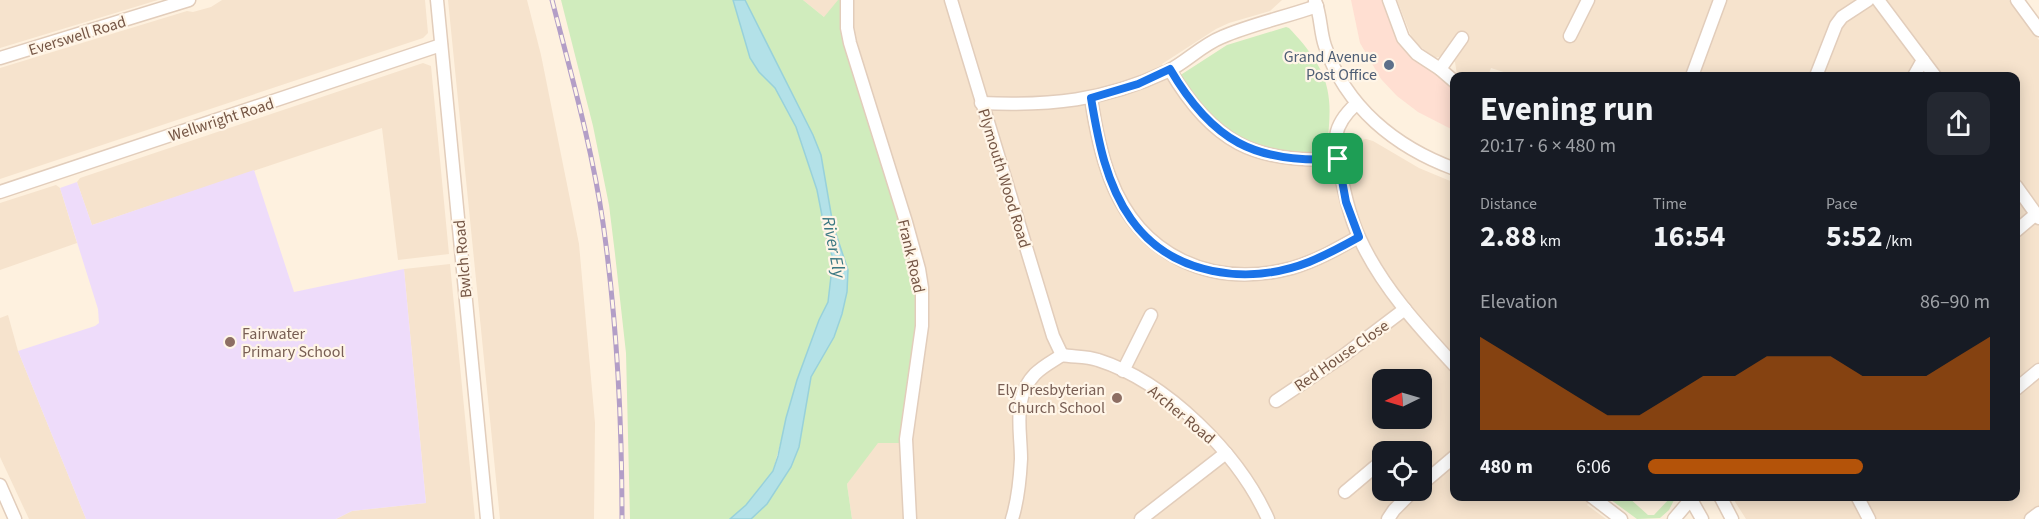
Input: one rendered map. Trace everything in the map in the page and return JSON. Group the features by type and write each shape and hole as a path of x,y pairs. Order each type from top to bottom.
{"street":[{"name":"Everswell Road","path":"0,58 189,0"},
{"name":"Bwlch Road","path":"437,0 487,519"},
{"name":"Frank Road","path":"847,0 847,28 850,43 906,222 922,288 922,326 906,439 910,519"},
{"name":"Plymouth Wood Road","path":"951,0 1053,336 1062,355"},
{"path":"1389,0 1403,38 1417,54 1450,78"},
{"path":"1570,36 1588,0"},
{"path":"1693,72 1720,0"},
{"path":"1818,72 1836,26 1842,17 1868,0"},
{"path":"1878,0 1932,72"},
{"path":"2017,0 2039,30"},
{"path":"981,102 1053,104 1091,98 1138,84 1170,69 1220,38 1318,2 1321,32 1329,57 1340,81 1356,104 1394,138 1450,167"},
{"path":"1440,69 1462,38"},
{"name":"Wellwright Road","path":"0,192 441,45"},
{"path":"1916,72 1923,60"},
{"path":"1170,69 1188,99 1198,110 1220,132 1240,144 1286,159 1338,159"},
{"path":"1091,98 1103,159 1110,181 1130,218 1154,244 1180,261 1203,269 1235,275 1273,272 1310,262 1359,237"},
{"path":"1356,104 1343,117 1337,128 1338,159 1346,202 1359,237 1385,283 1450,359"},
{"path":"2020,191 2038,216 2020,228"},
{"name":"Red House Close","path":"1276,400 1343,356 1405,309"},
{"path":"1123,371 1151,315"},
{"path":"1012,519 1019,488 1021,457 1019,408 1023,394 1035,374 1062,355"},
{"name":"Archer Road","path":"1062,355 1094,358 1123,371 1154,388 1183,411 1226,453 1250,483 1268,519"},
{"path":"2020,386 2039,370"},
{"path":"1141,519 1226,453"},
{"path":"1432,476 1450,460"},
{"path":"1346,492 1372,470"},
{"path":"0,486 15,519"},
{"path":"1388,519 1403,501"},
{"path":"1598,501 1621,519"},
{"path":"1674,519 1688,501"},
{"path":"1692,501 1702,519"},
{"path":"1722,501 1730,518"},
{"path":"1861,501 1869,519"},
{"path":"2031,519 2039,513"}],"shaded area":[{"path":"0,0 158,0 0,48"},
{"path":"222,0 425,0 428,33 423,38 0,179 0,68 187,11 193,12 211,7"},
{"path":"448,0 527,0 541,55 579,244 595,423 594,519 500,519"},
{"path":"803,0 1282,0 1270,11 1216,29 1162,64 1175,89 1200,121 1272,161 1292,165 1348,165 1347,151 1351,145 1355,141 1366,139 1419,168 1450,181 1450,501 1590,501 1587,505 1606,519 852,519 847,484 856,471 824,17"},
{"path":"1351,0 1384,0 1413,57 1450,84 1450,128 1418,112 1397,96 1381,79 1360,43"},
{"path":"1397,0 2009,0 2039,40 2039,519 1746,519 1735,501 2020,501 2020,72 1504,72 1491,68 1490,72 1457,72 1455,62 1446,55 1435,58 1413,41"},
{"path":"423,63 431,66 449,254 398,260 382,128 92,225 77,182 80,178"},
{"name":"Fairwater Primary School","path":"254,170 294,292 404,269 426,503 352,511 336,519 86,519 18,351 99,323 98,309 60,188 77,182 92,225"},
{"path":"56,185 60,188 77,243 0,270 0,203"},
{"path":"450,264 475,519 336,519 352,511 426,503 404,269"},
{"path":"8,315 18,351 86,519 29,519 0,457 0,318"}],"green space":[{"path":"561,0 733,0 750,58 759,72 775,88 796,127 817,190 833,259 828,302 797,380 773,471 746,505 730,519 630,519 626,353 609,205 593,126"},
{"path":"745,0 803,0 824,17 838,0 847,0 846,10 922,288 907,420 901,421 901,443 878,443 847,484 852,519 751,519 767,504 791,467 811,377 834,337 844,258 833,225 824,175 813,135"},
{"path":"1286,27 1309,52 1325,79 1329,107 1328,155 1299,156 1246,143 1211,118 1179,76 1227,45"},
{"path":"1612,501 1632,501 1648,515 1654,515 1667,501 1674,501 1669,510 1660,518 1637,519"}],"water":[{"name":"River Ely","path":"733,0 745,0 813,135 821,155 833,225 848,270 847,292 842,314 834,337 811,377 799,447 791,467 767,504 751,519 730,519 746,505 773,471 797,380 828,302 833,259 817,190 796,127 775,88 759,72 750,58"}],"railway":[{"path":"552,0 587,139 603,223 618,371 622,519"}],"place":[{"name":"Grand Avenue Post Office","path":"1389,65"},
{"name":"Fairwater Primary School","path":"230,342"},
{"name":"Ely Presbyterian Church School","path":"1117,398"}],"route":[{"path":"1170,69 1188,99 1208,121 1220,132 1240,144 1273,157 1286,159 1338,159 1346,202 1359,237 1310,262 1273,272 1235,275 1203,269 1180,261 1154,244 1130,218 1110,181 1097,136 1091,98 1138,84 1170,69"}]}
